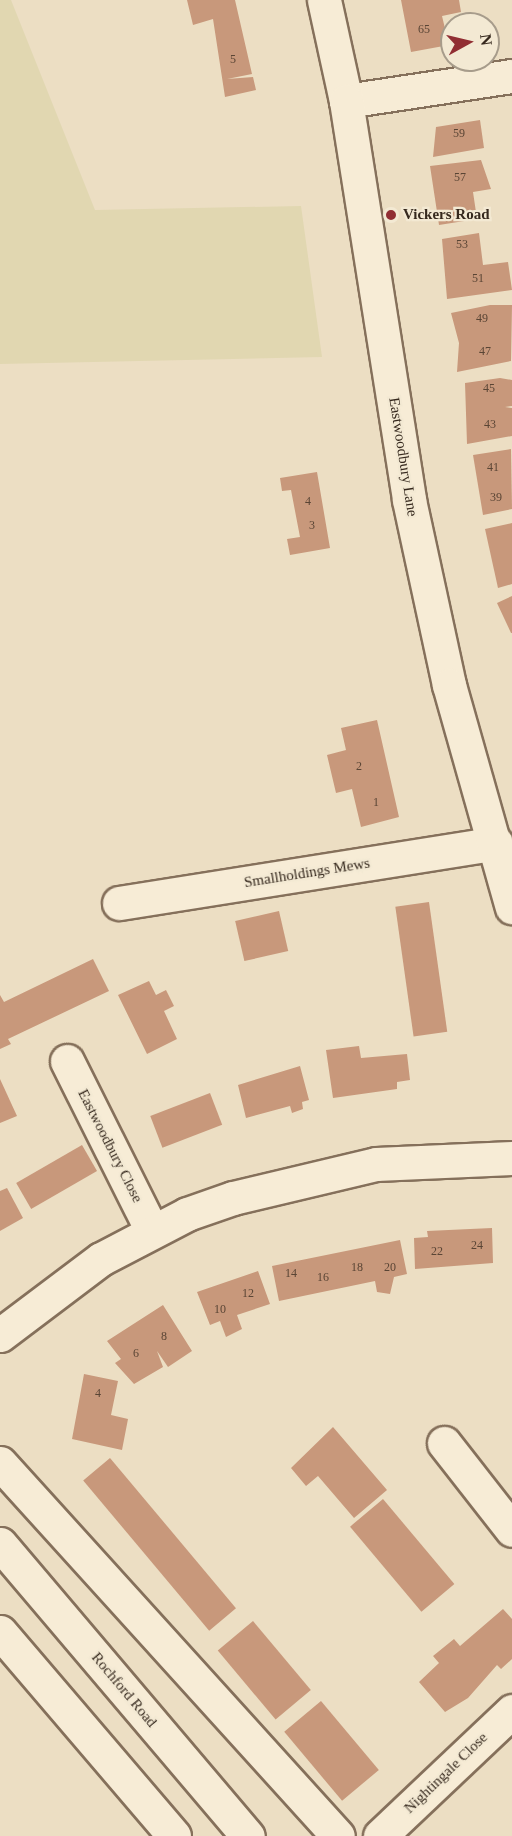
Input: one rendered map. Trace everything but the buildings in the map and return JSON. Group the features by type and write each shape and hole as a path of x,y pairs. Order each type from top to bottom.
{"street":[{"name":"Eastwoodbury Lane","path":"324,0 346,101 409,500 449,685 496,843 512,907"},
{"path":"346,101 512,76"},
{"name":"Smallholdings Mews","path":"119,903 496,843"},
{"name":"Eastwoodbury Close","path":"67,1061 152,1231"},
{"path":"0,1335 101,1259 152,1231 232,1198 332,1171 387,1163 512,1158"},
{"path":"444,1443 512,1530"},
{"path":"0,1463 338,1836"},
{"name":"Rochford Road","path":"0,1544 248,1836"},
{"path":"0,1632 174,1836"},
{"name":"Nightingale Close","path":"380,1836 512,1711"}],"shaded area":[{"path":"0,0 11,0 95,210 301,206 322,357 0,364"}],"place":[{"name":"Vickers Road","path":"391,215"}]}
